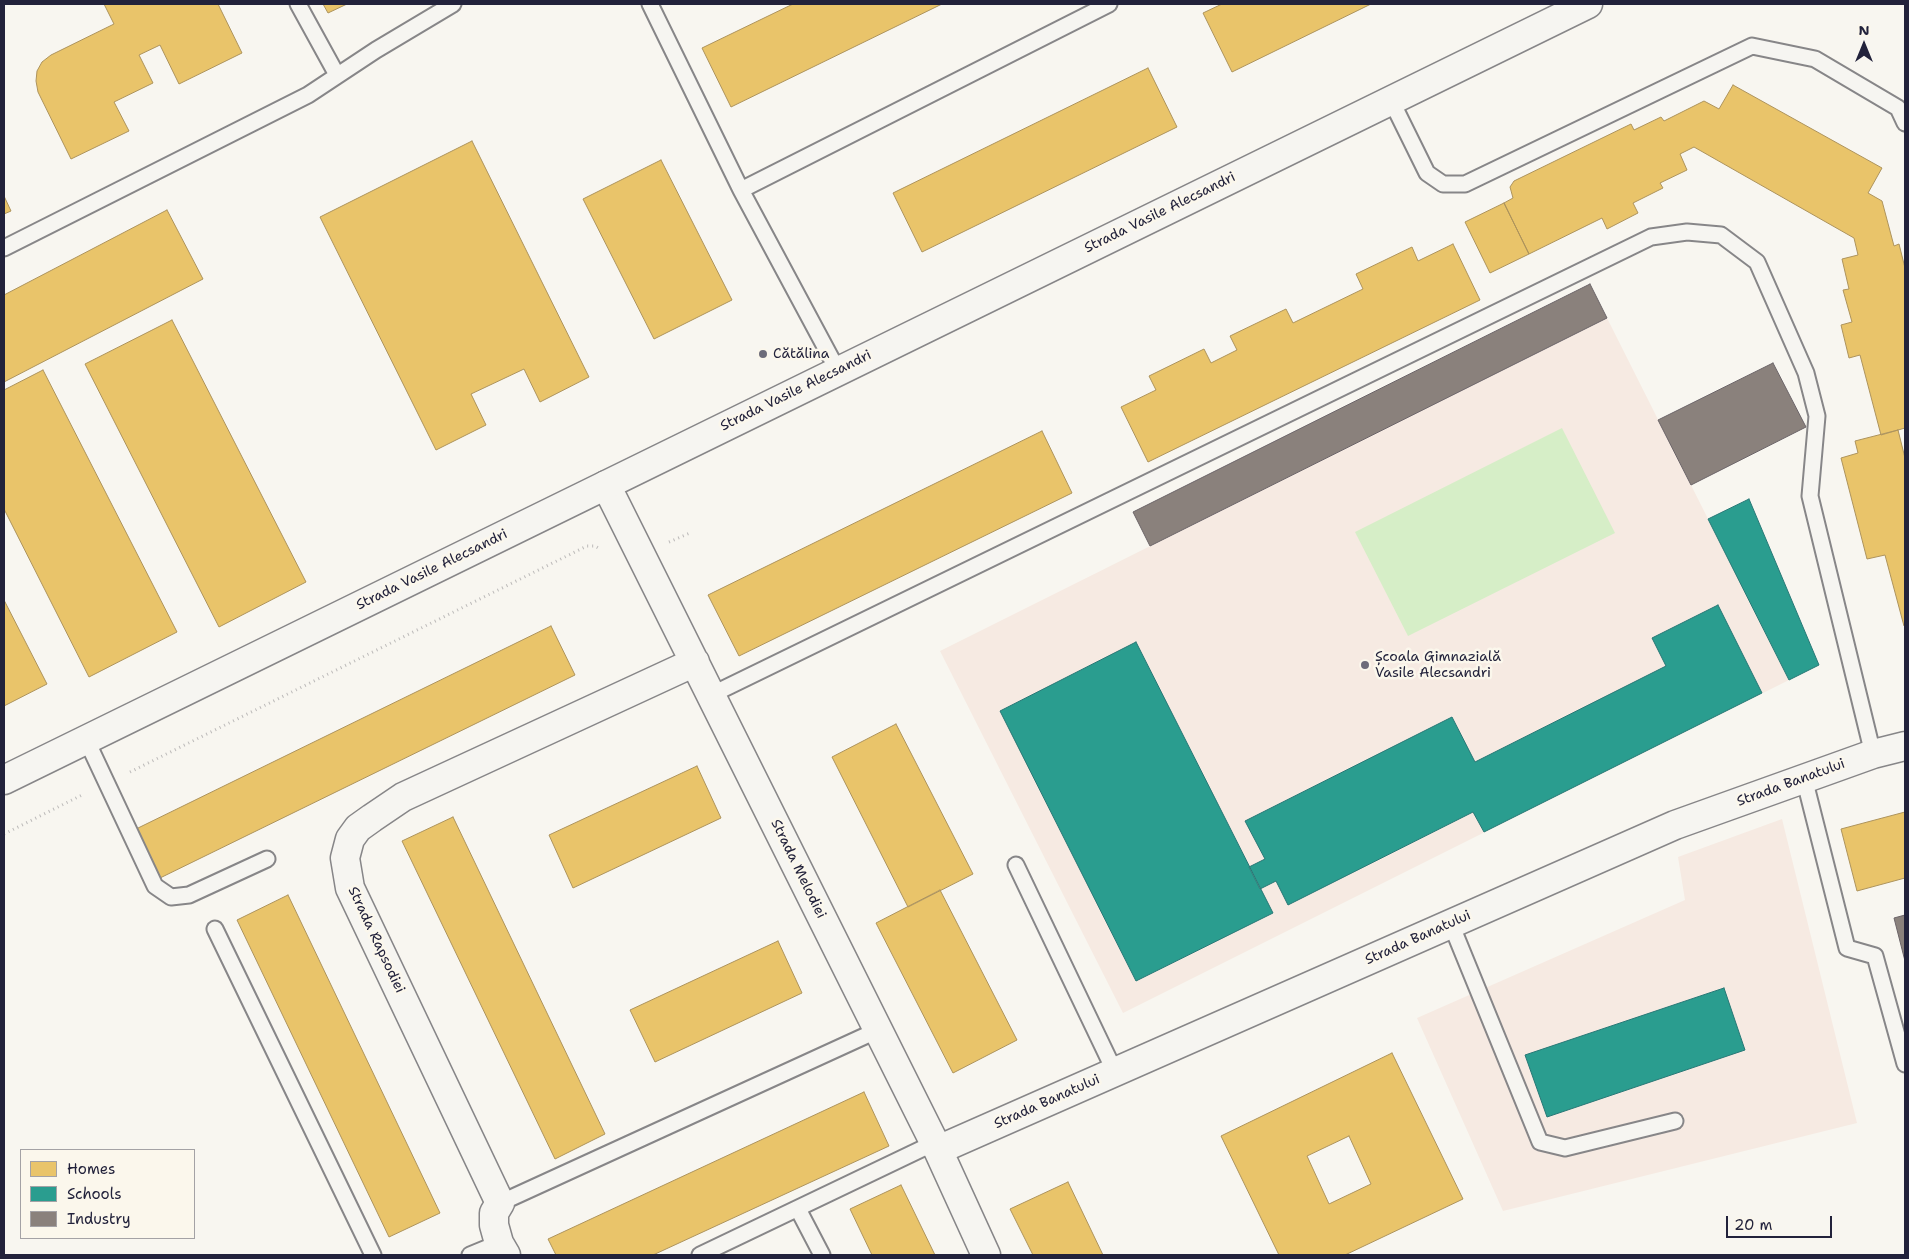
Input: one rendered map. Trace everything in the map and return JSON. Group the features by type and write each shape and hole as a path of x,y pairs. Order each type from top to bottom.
{"street":[{"name":"Strada Vasile Alecsandri","path":"4,780 1588,4"},
{"name":"Strada Melodiei","path":"606,484 936,1147 986,1255"},
{"name":"Strada Rapsodiei","path":"500,1203 350,888 345,858 350,839 358,828 403,797 694,662"},
{"name":"Strada Banatului","path":"936,1147 1115,1072 1675,825 1873,754 1905,746"},
{"path":"500,1203 494,1213 494,1225 502,1249"}],"lane":[{"path":"298,4 337,76"},
{"path":"4,248 308,96 376,50 453,4"},
{"path":"650,4 742,190 838,371"},
{"path":"742,190 1109,4"},
{"path":"1391,100 1427,173 1443,184 1465,184 1752,46 1815,59 1898,108 1905,123"},
{"path":"711,695 1651,237 1687,232 1721,235 1757,262 1806,373 1817,416 1810,496 1873,754"},
{"path":"86,739 155,886 171,897 189,895 267,859"},
{"path":"1804,778 1847,948 1875,956 1905,1064"},
{"path":"1016,865 1115,1072"},
{"path":"1451,924 1540,1142 1565,1148 1675,1121"},
{"path":"215,929 374,1255"},
{"path":"500,1203 878,1030"},
{"path":"700,1255 936,1147"},
{"path":"798,1209 822,1255"},
{"path":"470,1255 502,1249"}],"path":[{"path":"666,542 690,533"},
{"path":"4,834 587,546 596,546 605,551"}],"shaded area":[{"name":"Școala Gimnazială Vasile Alecsandri","path":"1607,318 1789,680 1123,1013 940,651"},
{"path":"1782,819 1857,1123 1503,1211 1417,1018 1685,900 1678,857"}],"green space":[{"path":"1562,428 1615,533 1408,636 1355,532"}],"building: Homes":[{"path":"104,4 218,4 242,53 179,84 160,45 139,55 153,83 114,102 129,131 71,159 38,92 37,71 42,62 51,55 114,24"},
{"path":"323,4 347,4 328,13"},
{"path":"793,4 942,4 731,107 702,48"},
{"path":"1222,4 1371,4 1232,72 1203,13"},
{"path":"1148,68 1177,127 922,252 893,193"},
{"path":"1733,85 1882,168 1868,193 1882,201 1894,246 1899,244 1905,268 1905,428 1881,435 1860,355 1849,358 1841,325 1852,322 1843,290 1849,289 1842,259 1858,255 1854,238 1694,147 1680,154 1687,170 1660,183 1663,188 1633,203 1638,213 1607,229 1602,218 1529,254 1504,203 1513,198 1510,187 1514,181 1631,124 1634,130 1661,117 1664,121 1704,101 1719,109"},
{"path":"472,141 589,377 540,402 524,369 471,394 486,425 436,450 320,217"},
{"path":"661,160 732,300 654,339 583,199"},
{"path":"4,196 11,211 4,214"},
{"path":"1504,203 1529,254 1490,273 1465,222"},
{"path":"167,210 203,279 4,382 4,295"},
{"path":"1453,244 1480,300 1148,462 1121,407 1156,390 1149,376 1204,349 1211,363 1237,350 1230,336 1286,309 1293,323 1363,289 1356,274 1412,247 1418,261"},
{"path":"172,320 306,582 219,627 85,364"},
{"path":"43,370 177,632 89,677 4,509 4,390"},
{"path":"1898,430 1905,458 1905,626 1885,555 1867,559 1841,458 1858,453 1855,441"},
{"path":"1042,431 1072,493 739,656 708,595"},
{"path":"4,600 47,684 4,706"},
{"path":"551,626 575,675 160,878 136,829"},
{"path":"896,724 973,874 908,907 832,757"},
{"path":"697,766 721,818 573,888 549,835"},
{"path":"1905,812 1905,878 1857,891 1841,829"},
{"path":"453,817 605,1134 555,1159 402,841"},
{"path":"940,890 1017,1040 953,1073 876,923"},
{"path":"288,895 440,1213 389,1237 237,920"},
{"path":"778,941 802,993 655,1062 630,1010"},
{"path":"1392,1053 1463,1199 1345,1255 1279,1255 1221,1136","holes":["1349,1136 1371,1184 1329,1204 1307,1156"]},
{"path":"864,1092 889,1146 653,1255 556,1255 548,1239"},
{"path":"1068,1182 1103,1255 1033,1255 1010,1209"},
{"path":"901,1185 935,1255 872,1255 850,1209"}],"building: Schools":[{"path":"1749,499 1819,665 1789,680 1708,519"},
{"path":"1718,605 1762,693 1484,832 1473,812 1288,905 1276,881 1260,889 1249,867 1265,859 1245,821 1452,717 1475,762 1666,666 1652,638"},
{"path":"1136,642 1273,913 1136,981 1000,711"},
{"path":"1724,988 1745,1050 1547,1117 1525,1055"}],"building: Industry":[{"path":"1590,284 1607,318 1150,546 1133,512"},
{"path":"1773,363 1806,427 1691,485 1658,420"},
{"path":"1905,915 1905,961 1894,918"}],"place":[{"name":"Cătălina","path":"763,354"},
{"name":"Școala Gimnazială Vasile Alecsandri","path":"1365,665"}]}
